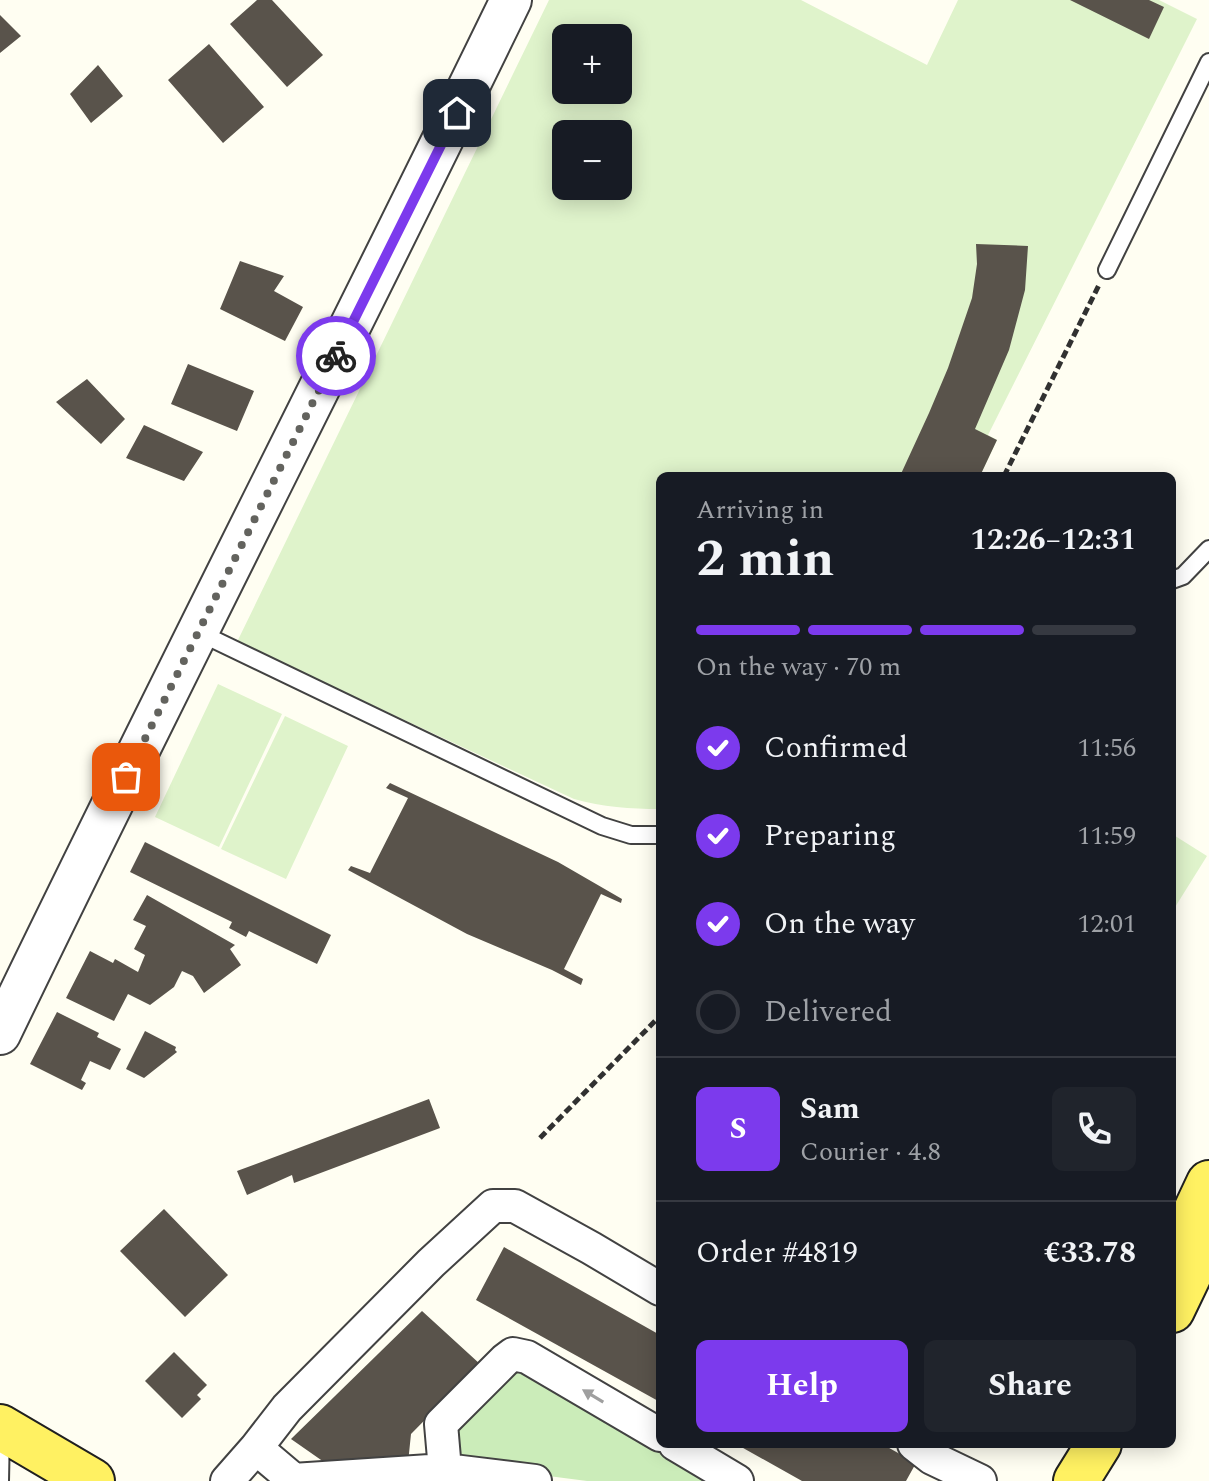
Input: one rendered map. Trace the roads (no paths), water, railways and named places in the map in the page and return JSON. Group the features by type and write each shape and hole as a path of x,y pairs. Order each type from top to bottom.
{"main road":[{"path":"1176,1252 1209,1183"},
{"path":"1176,1302 1209,1233"},
{"path":"1,1428 92,1481"},
{"path":"1051,1481 1072,1448"},
{"path":"1076,1481 1097,1448"}],"street":[{"path":"0,1034 511,0"},
{"path":"227,1481 287,1408 431,1263 493,1206 515,1206 656,1287"},
{"path":"445,1470 441,1424 513,1354 527,1357 656,1433"},
{"path":"256,1448 294,1480 445,1470 535,1481"},
{"path":"682,1448 737,1481"},
{"path":"919,1448 932,1458 980,1481"}],"lane":[{"path":"1107,270 1209,62"},
{"path":"1176,579 1183,576 1209,549"},
{"path":"198,632 602,826 631,835 656,836"},
{"path":"0,1481 1,1428"}]}
